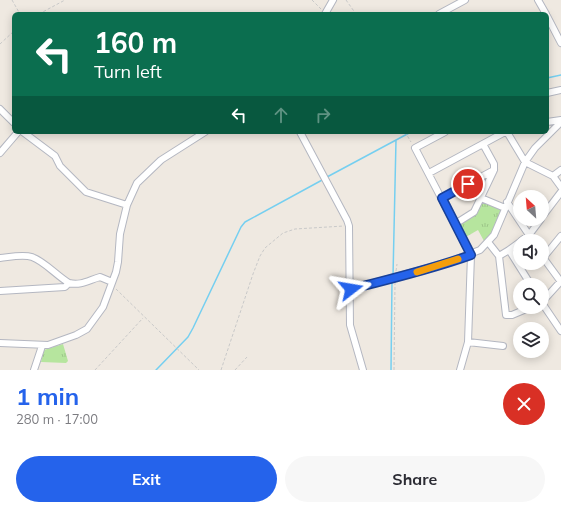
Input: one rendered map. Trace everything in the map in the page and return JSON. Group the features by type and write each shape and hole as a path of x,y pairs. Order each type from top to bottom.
{"street":[{"path":"323,12 333,0"},
{"path":"443,12 465,0"},
{"path":"538,0 544,12"},
{"path":"549,21 561,43"},
{"path":"549,93 561,90"},
{"path":"0,109 12,121"},
{"path":"549,122 561,121"},
{"path":"351,289 450,262 471,255 480,250 494,235 525,162 561,121"},
{"path":"0,153 16,134"},
{"path":"26,134 55,156 60,166 86,192 127,205"},
{"path":"0,343 42,346 61,341 87,329 103,307 112,283 118,262 119,240 127,205 137,183 147,172 172,152 202,134"},
{"path":"301,134 349,226 351,289 350,325 363,370"},
{"path":"441,134 415,148 471,255 468,342 460,370"},
{"path":"429,173 502,134"},
{"path":"507,134 525,162 553,176 561,187"},
{"path":"455,224 474,212 494,170 494,164 483,144"},
{"path":"442,198 494,170"},
{"path":"553,176 561,170"},
{"path":"549,208 561,192"},
{"path":"481,198 506,205 527,234"},
{"path":"529,234 535,226"},
{"path":"549,250 561,236"},
{"path":"488,242 499,256 506,315 512,316 516,314"},
{"path":"499,256 513,247"},
{"path":"509,250 527,278"},
{"path":"0,258 31,256 68,283 86,283 100,277 112,283"},
{"path":"549,265 561,282 549,295"},
{"path":"0,290 65,286 68,283"},
{"path":"549,313 561,331"},
{"path":"468,342 503,346"},
{"path":"34,370 42,346"}],"path":[{"path":"12,0 19,12"},
{"path":"43,12 65,0"},
{"path":"312,0 323,12"},
{"path":"346,0 355,12"},
{"path":"0,44 12,33"},
{"path":"407,134 415,148"},
{"path":"221,370 253,274 265,248 283,233 295,229 349,226"},
{"path":"394,370 395,278"},
{"path":"112,283 144,317 199,370"},
{"path":"95,370 144,317"},
{"path":"235,370 247,357"}],"green space":[{"path":"481,201 502,209 495,226 490,235 484,241 478,230 464,238 458,225 474,214"},
{"path":"63,344 68,361 66,363 41,362 44,350"}],"waterway":[{"path":"549,78 561,75"},
{"path":"327,177 407,134"},
{"path":"393,276 396,140"},
{"path":"156,370 188,337 241,227 245,222 324,179"},
{"path":"391,370 392,280"}],"slow traffic":[{"path":"417,272 458,259"}],"route":[{"path":"351,289 395,278 471,255 442,198 468,184"}]}
